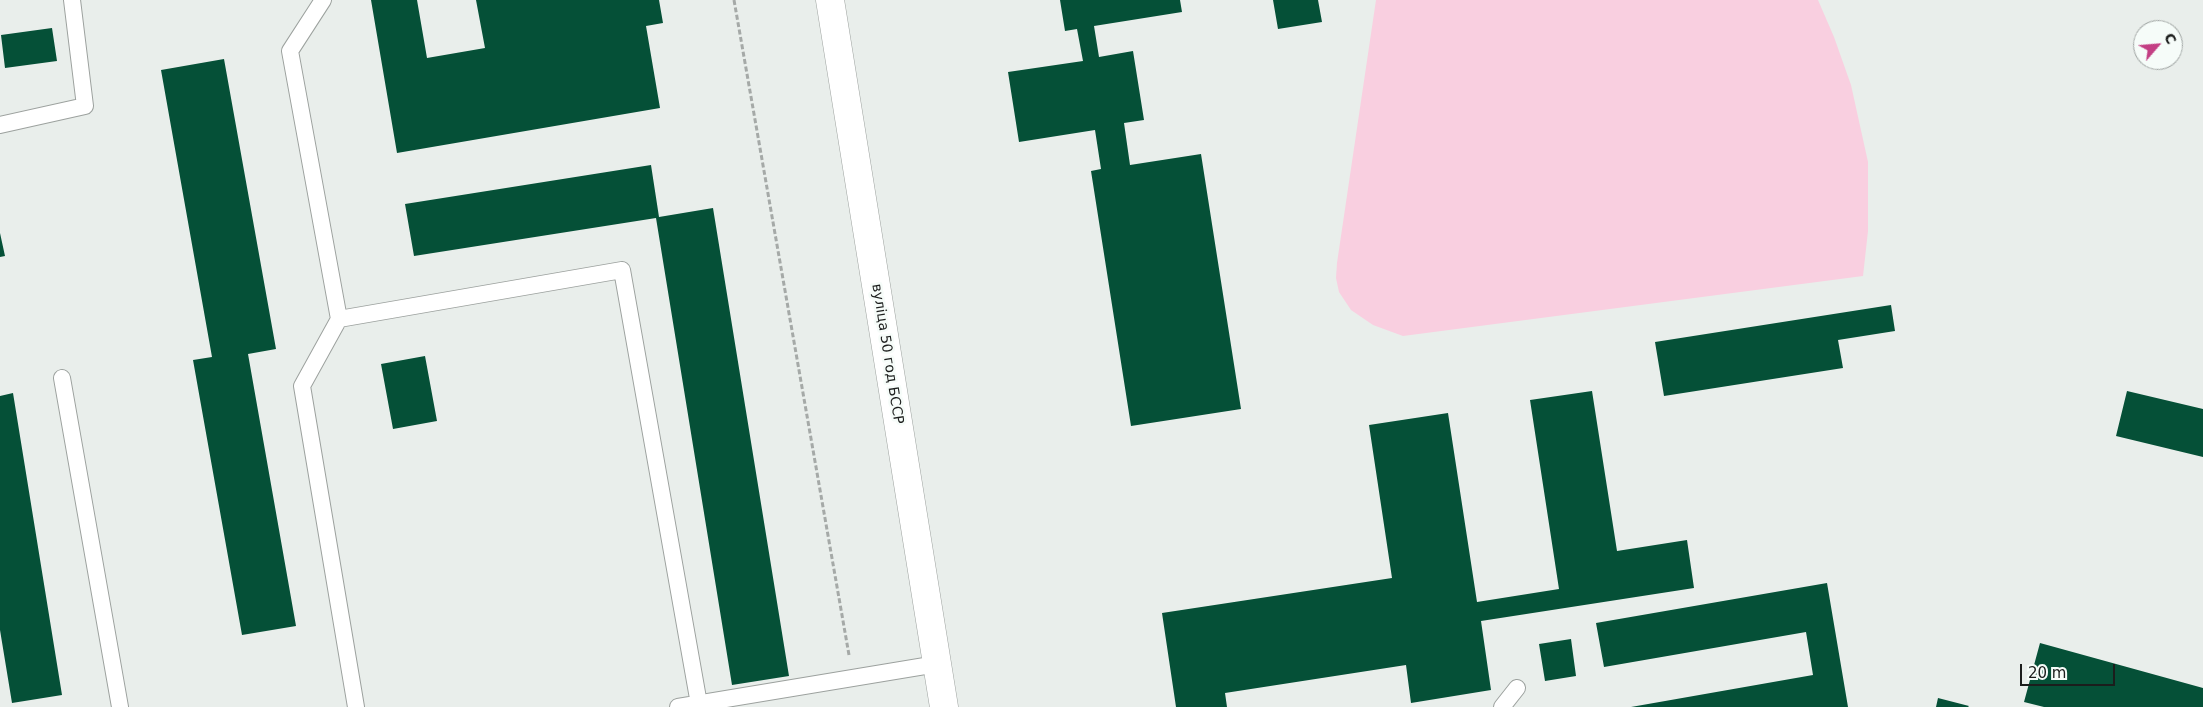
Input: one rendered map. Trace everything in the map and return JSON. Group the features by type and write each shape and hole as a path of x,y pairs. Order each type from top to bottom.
{"street":[{"name":"вуліца 50 год БССР","path":"830,0 944,707"}],"lane":[{"path":"0,125 84,106 72,0"},
{"path":"323,0 290,51 339,319 302,386 356,707"},
{"path":"339,319 622,270 699,704"},
{"path":"62,378 120,707"},
{"path":"678,707 937,664"},
{"path":"1502,707 1517,688"}],"path":[{"path":"734,0 853,678"}],"shaded area":[{"path":"1376,0 1818,0 1834,37 1851,85 1868,162 1868,231 1863,276 1403,336 1373,325 1351,310 1339,292 1336,278"}],"building":[{"path":"371,0 417,0 427,58 485,48 476,0 659,0 663,23 646,26 660,108 397,153"},
{"path":"1060,0 1180,0 1182,12 1094,26 1099,57 1133,51 1144,120 1124,123 1130,165 1201,154 1241,409 1131,426 1091,171 1101,169 1095,130 1019,142 1008,72 1083,61 1077,29 1065,31"},
{"path":"1273,0 1318,0 1322,22 1278,29"},
{"path":"52,28 57,61 5,68 1,35"},
{"path":"224,59 276,349 248,354 296,626 242,635 193,360 212,357 161,70"},
{"path":"651,165 659,217 713,208 789,676 732,685 656,218 414,256 405,204"},
{"path":"0,233 5,256 0,257"},
{"path":"1891,305 1895,331 1838,340 1843,368 1664,396 1655,342"},
{"path":"425,356 437,421 393,429 381,364"},
{"path":"1592,391 1617,551 1687,540 1694,588 1481,621 1491,690 1411,703 1406,665 1225,693 1227,707 1176,707 1162,613 1392,578 1369,425 1448,413 1477,602 1559,589 1530,400"},
{"path":"2127,391 2203,409 2203,457 2116,436"},
{"path":"13,393 62,695 12,703 0,630 0,396"},
{"path":"1827,583 1848,707 1631,707 1813,675 1806,632 1604,667 1596,623"},
{"path":"1571,639 1576,676 1545,681 1539,644"},
{"path":"2040,643 2203,688 2203,707 2044,707 2024,702"},
{"path":"1938,698 1969,706 1936,707"}]}
